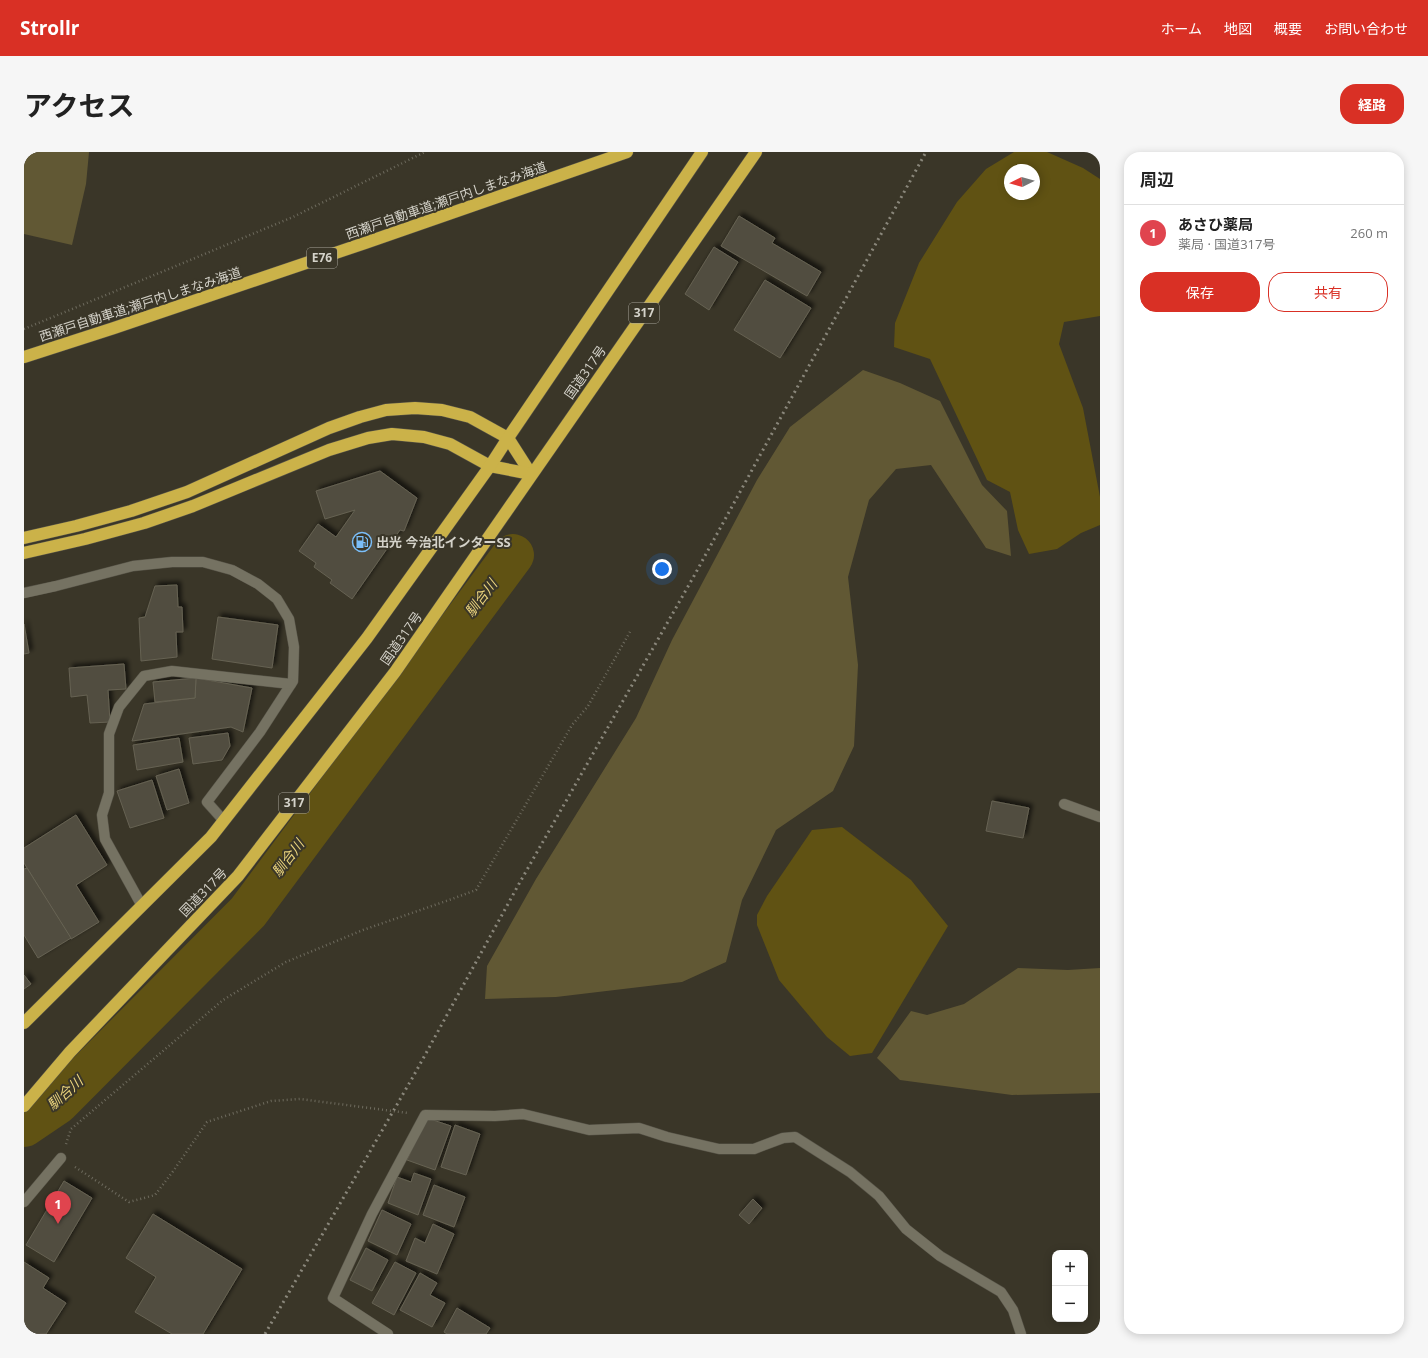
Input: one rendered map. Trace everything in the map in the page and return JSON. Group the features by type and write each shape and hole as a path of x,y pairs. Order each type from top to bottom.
{"highway":[{"name":"国道317号","path":"24,1022 211,837 367,638 490,466 702,152"},
{"name":"国道317号","path":"24,1106 70,1052 238,876 395,672 756,152"},
{"name":"西瀬戸自動車道;瀬戸内しまなみ海道","path":"24,357 365,243 622,153"},
{"path":"24,538 132,511 187,492 329,428 386,410 415,408 442,410 470,417 508,438 531,474"},
{"path":"24,553 93,537 144,523 193,506 329,450 368,438 392,434 424,437 450,444 490,466 531,474"}],"street":[{"path":"24,593 133,566 172,562 203,562 232,570 258,584 277,599 289,619 294,648 293,681 260,732 207,802 224,820"},
{"path":"142,906 105,839 102,815 109,793 109,734 119,708 144,676 172,671 290,684"},
{"path":"1064,804 1100,817"},
{"path":"388,1334 333,1298 372,1214 425,1115 495,1116 523,1114 589,1130 639,1128 718,1150 754,1149 783,1138 795,1137 850,1172 879,1196 906,1229 940,1256 1001,1292 1013,1310 1021,1334"},
{"path":"24,1202 61,1158"}],"path":[{"path":"24,329 293,217 425,152"},
{"path":"425,1115 300,1099 272,1101 207,1122 155,1195 129,1202 61,1158 71,1129 222,1000 286,962 362,930 476,890 572,725 588,706 631,630"}],"shaded area":[{"path":"24,152 89,152 86,184 72,245 24,234"},
{"path":"1014,152 1047,152 1083,168 1100,179 1100,316 1064,322 1059,344 1083,408 1100,497 1100,525 1081,533 1057,549 1029,554 1018,530 1010,492 987,480 930,359 894,347 895,323 919,263 957,202 986,169"},
{"path":"863,370 900,383 940,401 982,485 1007,511 1011,556 986,548 931,465 896,469 869,500 848,577 858,665 854,746 833,791 776,830 742,900 726,962 682,982 556,997 485,999 487,966 536,879 636,718 672,640 757,480 790,427"},
{"path":"842,827 911,880 948,926 872,1053 850,1056 827,1037 779,980 757,925 757,915 767,896 812,830"},
{"path":"1018,968 1068,970 1100,968 1100,1093 1012,1095 900,1080 877,1058 911,1011 927,1015 964,1004"}],"building":[{"path":"739,216 775,238 772,243 821,272 807,296 721,246"},
{"path":"714,247 738,262 709,310 685,294"},
{"path":"765,280 811,308 780,358 734,330"},
{"path":"380,471 417,498 404,531 400,530 352,599 330,583 332,580 314,567 316,563 299,551 318,524 336,537 355,510 325,519 316,491"},
{"path":"177,585 178,607 182,607 183,632 176,632 177,657 141,661 139,618 145,617 155,586"},
{"path":"218,617 278,625 272,668 212,659"},
{"path":"24,624 29,653 24,654"},
{"path":"124,664 126,689 108,690 110,722 90,723 87,695 71,697 69,668"},
{"path":"196,678 252,688 243,732 231,727 132,741 144,704 195,698"},
{"path":"196,678 195,698 155,702 153,682"},
{"path":"228,733 230,746 222,760 193,764 189,738"},
{"path":"179,738 183,762 137,770 133,745"},
{"path":"179,769 189,803 167,810 156,776"},
{"path":"152,780 164,818 130,828 117,791"},
{"path":"992,801 1029,808 1023,838 986,831"},
{"path":"76,815 107,865 76,885 99,922 71,939 24,863 24,848"},
{"path":"27,868 71,938 38,958 24,935 24,869"},
{"path":"24,975 31,984 24,989"},
{"path":"427,1118 451,1126 435,1170 407,1160"},
{"path":"455,1125 480,1134 466,1175 441,1167"},
{"path":"414,1173 431,1179 418,1215 388,1203 397,1177 411,1182"},
{"path":"64,1181 92,1198 54,1262 26,1245"},
{"path":"434,1185 465,1197 454,1227 423,1215"},
{"path":"753,1199 762,1208 749,1224 739,1215"},
{"path":"382,1210 411,1224 397,1255 368,1241"},
{"path":"153,1214 242,1269 203,1334 172,1334 135,1312 156,1277 126,1258"},
{"path":"433,1224 454,1234 437,1274 406,1261 415,1238 425,1243"},
{"path":"366,1248 388,1260 372,1291 350,1280"},
{"path":"24,1262 49,1278 43,1288 66,1303 46,1334 24,1334"},
{"path":"395,1262 416,1273 394,1315 372,1303"},
{"path":"420,1273 437,1283 430,1295 445,1303 432,1327 400,1310"},
{"path":"457,1308 490,1328 486,1334 447,1334 444,1332"}],"waterway":[{"name":"馴合川","path":"24,1126 58,1103 248,912 513,555"}],"railway":[{"path":"265,1334 414,1075 520,882 694,576 926,152"}],"place":[{"name":"出光 今治北インターSS","path":"362,542"},
{"name":"あさひ薬局","path":"58,1224"}]}
